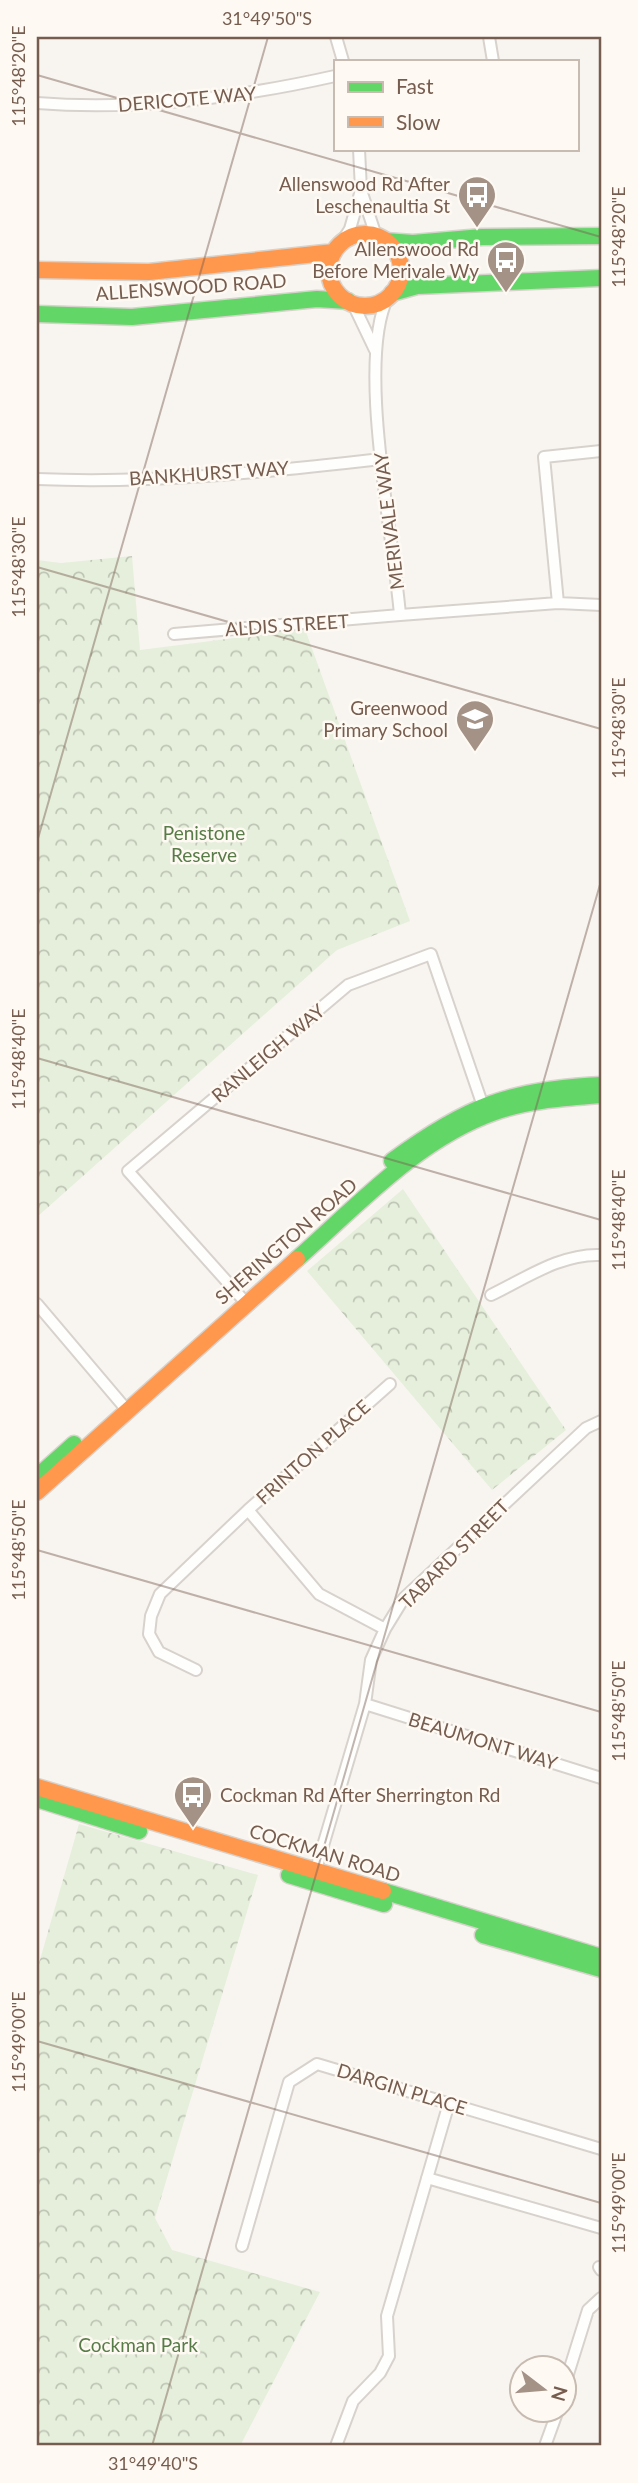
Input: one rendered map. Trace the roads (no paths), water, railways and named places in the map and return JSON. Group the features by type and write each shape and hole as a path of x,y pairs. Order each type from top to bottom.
{"street":[{"path":"336,37 343,60"},
{"path":"489,37 493,60"},
{"name":"DERICOTE WAY","path":"37,103 90,107 150,104 259,93 334,76"},
{"path":"359,150 361,190 381,239 395,252 400,265 399,280 390,295"},
{"path":"361,190 349,229 330,265 331,282 338,293 350,303 369,306 417,286 601,278"},
{"path":"337,248 357,235 413,243 482,237 601,236"},
{"name":"ALLENSWOOD ROAD","path":"37,270 185,270 337,248"},
{"name":"MERIVALE WAY","path":"390,295 379,320 375,350 381,459 400,615 558,603 601,605"},
{"name":"ALLENSWOOD ROAD","path":"37,314 132,317 317,299 350,303"},
{"name":"MERIVALE WAY","path":"350,303 375,350"},
{"path":"558,603 544,457 601,451"},
{"name":"BANKHURST WAY","path":"37,479 100,482 381,459"},
{"name":"ALDIS STREET","path":"174,634 400,615"},
{"name":"RANLEIGH WAY","path":"244,1300 128,1171 348,985 431,954 484,1108"},
{"name":"SHERINGTON ROAD","path":"37,1477 244,1300 392,1161 453,1118 535,1088 601,1085"},
{"name":"SHERINGTON ROAD","path":"484,1108 539,1099 601,1096"},
{"path":"491,1294 558,1262 583,1254 601,1255"},
{"path":"37,1304 123,1405"},
{"name":"FRINTON PLACE","path":"385,1629 319,1594 248,1510 390,1384"},
{"name":"SHERINGTON ROAD","path":"37,1492 123,1405"},
{"name":"TABARD STREET","path":"314,1876 365,1704 372,1660 385,1629 404,1598 586,1428 601,1421"},
{"path":"196,1670 159,1652 149,1634 151,1616 160,1594 248,1510"},
{"name":"BEAUMONT WAY","path":"365,1704 600,1774"},
{"name":"COCKMAN ROAD","path":"37,1787 601,1969"},
{"name":"COCKMAN ROAD","path":"37,1799 601,1957"},
{"name":"DARGIN PLACE","path":"242,2246 289,2081 317,2064 601,2149"},
{"path":"336,2446 353,2401 380,2373 389,2356 387,2316 449,2104"},
{"path":"427,2178 601,2228"},
{"path":"575,2354 588,2310 601,2298"},
{"path":"545,2446 553,2424"}],"place":[{"name":"Allenswood Rd After Leschenaultia St","path":"477,229"},
{"name":"Allenswood Rd Before Merivale Wy","path":"506,294"},
{"name":"Greenwood Primary School","path":"475,753"},
{"name":"Cockman Rd After Sherrington Rd","path":"193,1829"}],"park label":[{"name":"Penistone Reserve","path":"204,844"},
{"name":"Cockman Park","path":"138,2345"}]}
